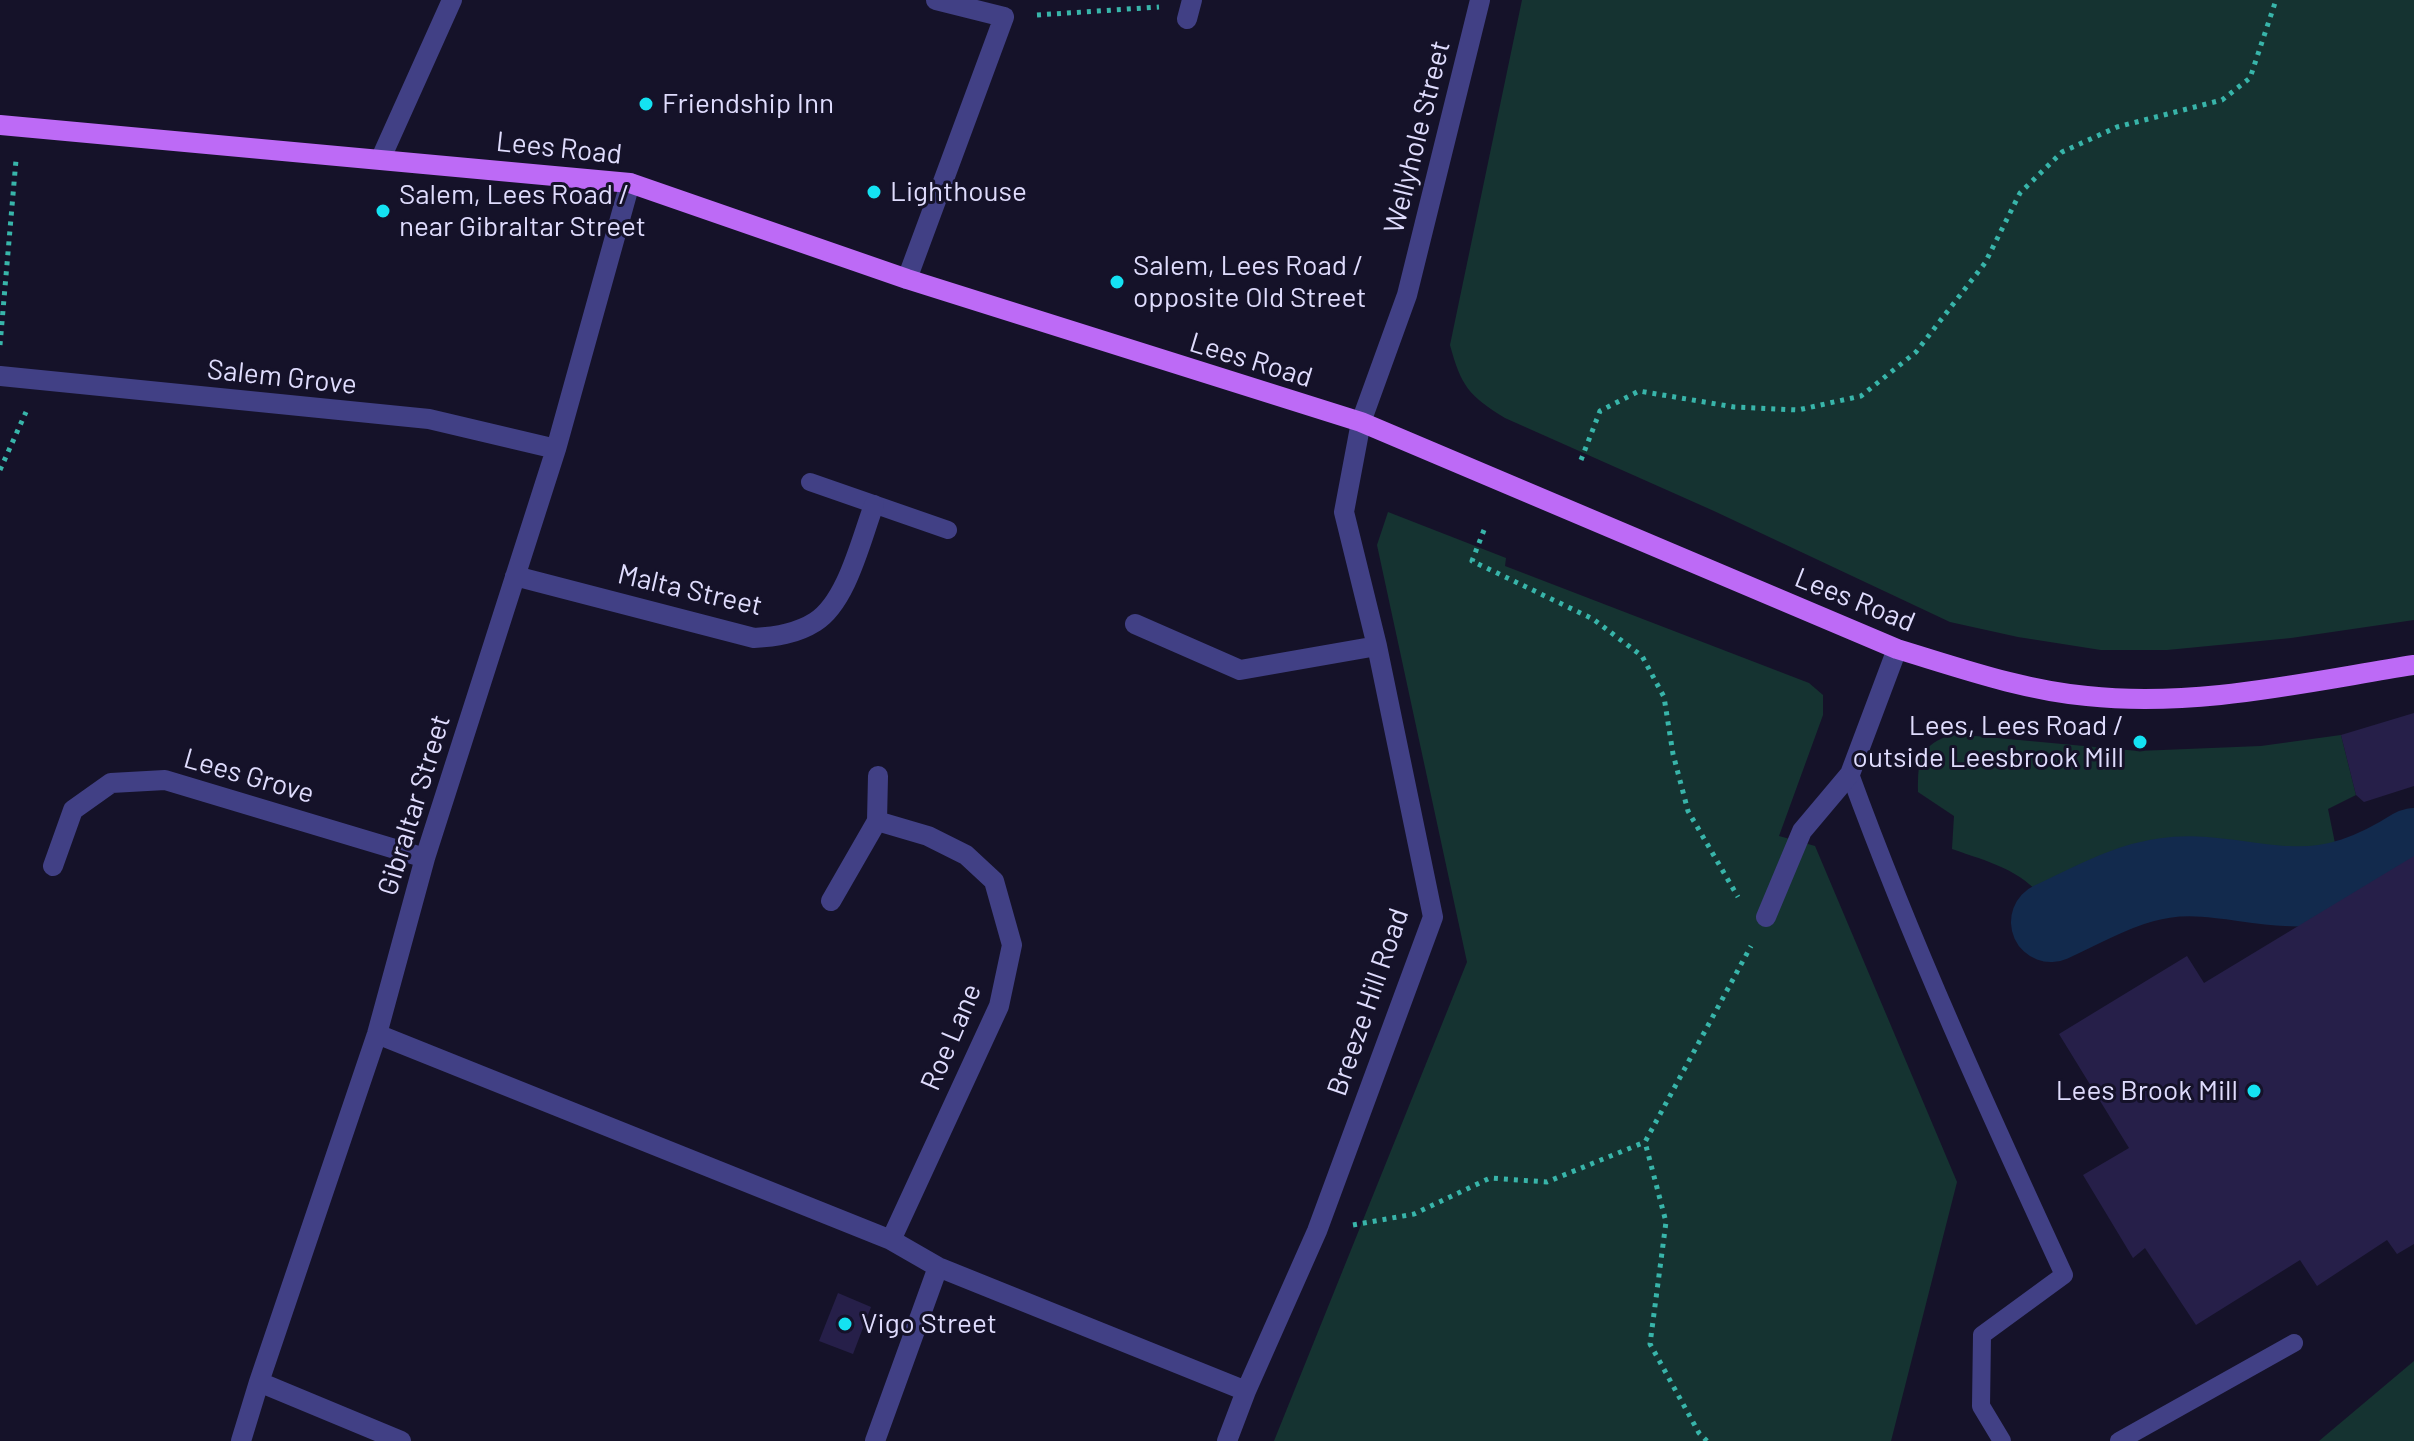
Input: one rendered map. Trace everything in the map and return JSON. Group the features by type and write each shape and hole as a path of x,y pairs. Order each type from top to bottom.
{"main road":[{"name":"Lees Road","path":"10,126 630,183 907,279 1361,422 1897,649 2044,691 2132,699 2226,694 2414,665"}],"street":[{"path":"381,158 452,0"},
{"path":"907,279 1004,17 936,0"},
{"name":"Wellyhole Street","path":"1361,422 1407,295 1480,0"},
{"name":"Gibraltar Street","path":"241,1441 377,1034 425,858 556,449 630,183"},
{"name":"Salem Grove","path":"0,376 429,419 556,449"},
{"name":"Breeze Hill Road","path":"1227,1441 1317,1231 1433,917 1377,646 1344,512 1361,422"},
{"name":"Malta Street","path":"515,576 754,638 784,636 817,622 841,592 874,505"},
{"path":"1135,624 1240,670 1377,646"},
{"path":"1762,924 1802,831 1850,774 1897,649"},
{"path":"831,901 877,821 878,776"},
{"name":"Lees Grove","path":"53,866 73,810 111,783 165,780 425,858"},
{"name":"Roe Lane","path":"877,821 928,836 966,855 994,881 1012,945 999,1006 891,1240"},
{"path":"377,1034 891,1240 938,1267 1246,1391"},
{"path":"875,1441 938,1267"},
{"path":"259,1382 401,1441"}],"lane":[{"path":"810,482 948,530"},
{"path":"1850,774 1894,893 2064,1275 1982,1335 1981,1406 2002,1441"},
{"path":"2119,1441 2294,1343"}],"path":[{"path":"1581,460 1600,411 1639,391 1734,407 1798,410 1861,396 1916,352 1985,263 2020,193 2062,152 2117,127 2222,100 2250,78 2276,0"},
{"path":"1004,17 1190,7"},
{"path":"0,348 10,126"},
{"path":"0,470 26,413 36,381"},
{"path":"1317,1231 1414,1214 1490,1178 1547,1182 1645,1142 1762,924 1688,811 1673,754 1664,697 1642,656 1593,619 1472,561 1484,530"},
{"path":"1645,1142 1666,1222 1650,1344 1699,1433 1707,1441"}],"green space":[{"path":"1522,0 2414,0 2414,620 2291,638 2167,650 2101,650 1950,622 1493,410 1468,389 1458,371 1450,345"},
{"path":"1388,512 1506,558 1505,566 1809,683 1823,695 1823,715 1779,836 1815,846 1957,1182 1891,1441 1274,1441 1467,962 1377,545"},
{"path":"1954,734 2138,751 2261,746 2341,735 2356,795 2328,809 2338,858 2302,871 2262,873 2154,864 2109,873 2045,900 2014,874 1952,849 1954,816 1918,792 1920,762 1927,748"},
{"path":"2414,1361 2414,1441 2319,1441"}],"building":[{"path":"2414,713 2414,786 2364,802 2356,795 2341,735"},
{"name":"Lees Brook Mill","path":"2414,856 2414,1244 2397,1254 2387,1240 2317,1286 2300,1260 2196,1325 2145,1248 2133,1258 2083,1175 2129,1148 2059,1034 2187,956 2204,983"},
{"name":"Vigo Street","path":"838,1293 871,1307 853,1354 819,1341"}],"waterway":[{"path":"2051,922 2106,896 2150,881 2196,876 2287,886 2322,885 2369,872 2414,848"}],"place":[{"name":"Friendship Inn","path":"646,104"},
{"name":"Lighthouse","path":"874,192"},
{"name":"Salem, Lees Road / near Gibraltar Street","path":"383,211"},
{"name":"Salem, Lees Road / opposite Old Street","path":"1117,282"},
{"name":"Lees, Lees Road / outside Leesbrook Mill","path":"2140,742"},
{"name":"Lees Brook Mill","path":"2254,1091"},
{"name":"Vigo Street","path":"845,1324"}]}
